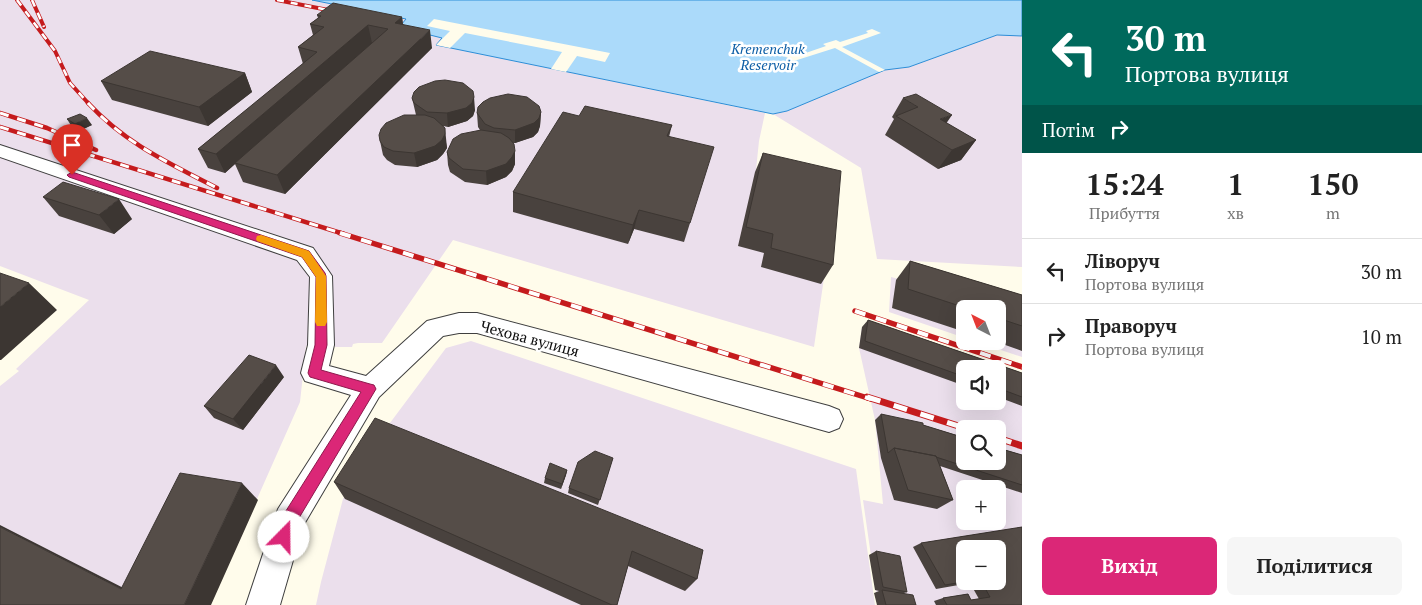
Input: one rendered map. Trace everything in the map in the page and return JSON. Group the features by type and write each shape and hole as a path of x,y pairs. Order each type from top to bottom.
{"street":[{"path":"0,150 305,254 321,276 321,345 314,373 370,389"},
{"name":"Чехова вулиця","path":"263,605 289,520 370,389 436,328 459,323 477,323 829,419"}],"shaded area":[{"path":"0,0 312,0 407,19 402,25 443,38 437,45 765,113 759,141 756,170 837,188 814,347 453,240 382,343 358,343 353,344 352,347 335,347 335,344 306,346 300,402 210,605 0,605 0,386 19,371 16,369 89,300 0,266"},
{"path":"997,35 1022,36 1022,267 877,259 861,168 773,114 787,111 885,70 909,67"},
{"path":"891,277 982,300 956,300 956,335 889,312"},
{"path":"1006,306 1022,310 1022,357 1001,350 1006,350"},
{"path":"862,327 959,360 956,360 956,410 1006,410 1006,376 1022,382 1022,605 878,605 863,500 883,504 875,420 859,348"},
{"path":"471,341 856,469 875,605 316,605 343,499 381,435 446,348"}],"water":[{"name":"Kremenchuk Reservoir","path":"312,0 1022,0 1022,36 997,35 909,67 885,70 787,111 773,114 436,45 442,38 414,31 401,25 406,19"}],"pier":[{"path":"434,19 610,53 605,62 577,56 566,72 551,69 562,52 465,33 450,48 436,45 450,31 427,26"},
{"path":"872,29 881,33 842,47 885,70 879,72 835,48 794,61 784,56 793,53 797,56 826,46 823,44 836,40 840,42 868,33 866,31"}],"building":[{"path":"333,3 402,17 395,23 430,30 277,175 235,163 388,29 368,25 216,154 198,149 317,52 298,47 324,27 310,24 321,16 317,15"},
{"path":"150,51 245,73 199,107 101,81"},
{"path":"445,80 463,83 473,91 472,103 466,108 447,113 427,112 414,103 412,98 414,92 419,87 435,81"},
{"path":"508,94 527,97 539,106 541,112 539,118 534,123 515,130 494,128 485,124 477,113 478,107 490,98"},
{"path":"916,94 952,115 940,119 976,140 952,150 896,116 918,107 903,98"},
{"path":"585,106 672,125 667,136 714,147 690,223 639,210 633,225 513,192 563,112 579,116"},
{"path":"80,114 87,118 75,124 67,119"},
{"path":"404,115 425,115 434,118 445,128 442,140 435,146 414,153 393,151 384,147 379,135 381,129 386,123"},
{"path":"481,130 501,133 514,144 515,151 506,164 486,171 463,169 449,158 447,152 453,139 461,134"},
{"path":"763,153 841,171 833,265 771,248 773,234 746,227"},
{"path":"63,182 119,199 99,215 43,197"},
{"path":"910,261 1022,295 1022,326 1006,321 1006,300 956,300 956,305 908,289"},
{"path":"0,273 29,283 0,307"},
{"path":"868,320 984,360 956,360 956,374 865,341"},
{"path":"249,355 276,365 233,419 204,406"},
{"path":"1006,367 1022,373 1022,397 1006,391"},
{"path":"881,414 923,423 923,425 956,435 956,464 936,456 894,448 888,453"},
{"path":"375,418 703,550 697,579 632,551 617,605 612,605 334,482"},
{"path":"894,448 936,456 953,500 908,490"},
{"path":"1006,450 1022,455 1022,485 976,470 1006,470"},
{"path":"595,451 613,458 600,500 569,488 578,462"},
{"path":"550,463 567,470 562,484 545,478"},
{"path":"180,473 242,483 184,605 0,605 0,527 121,589"},
{"path":"1022,527 1022,605 947,605 943,598 968,594 971,600 990,597 986,590 1006,590 1006,540 956,540 956,583 945,585 921,543"},
{"path":"876,551 900,556 907,592 883,587"},
{"path":"882,590 913,595 916,605 886,605"}],"railway":[{"path":"17,0 55,51 70,83 89,104"},
{"path":"32,0 44,27"},
{"path":"277,0 328,10"},
{"path":"89,104 117,130 149,152 217,188"},
{"path":"0,113 47,128 96,150"},
{"path":"0,127 344,234"},
{"path":"340,233 871,399"},
{"path":"855,311 1022,367"},
{"path":"867,397 956,425"},
{"path":"1006,441 1022,446"}],"slow traffic":[{"path":"261,239 305,254 321,276 321,322"}],"route":[{"path":"72,175 305,254 321,276 321,345 314,373 370,389 289,520 284,537"}]}
